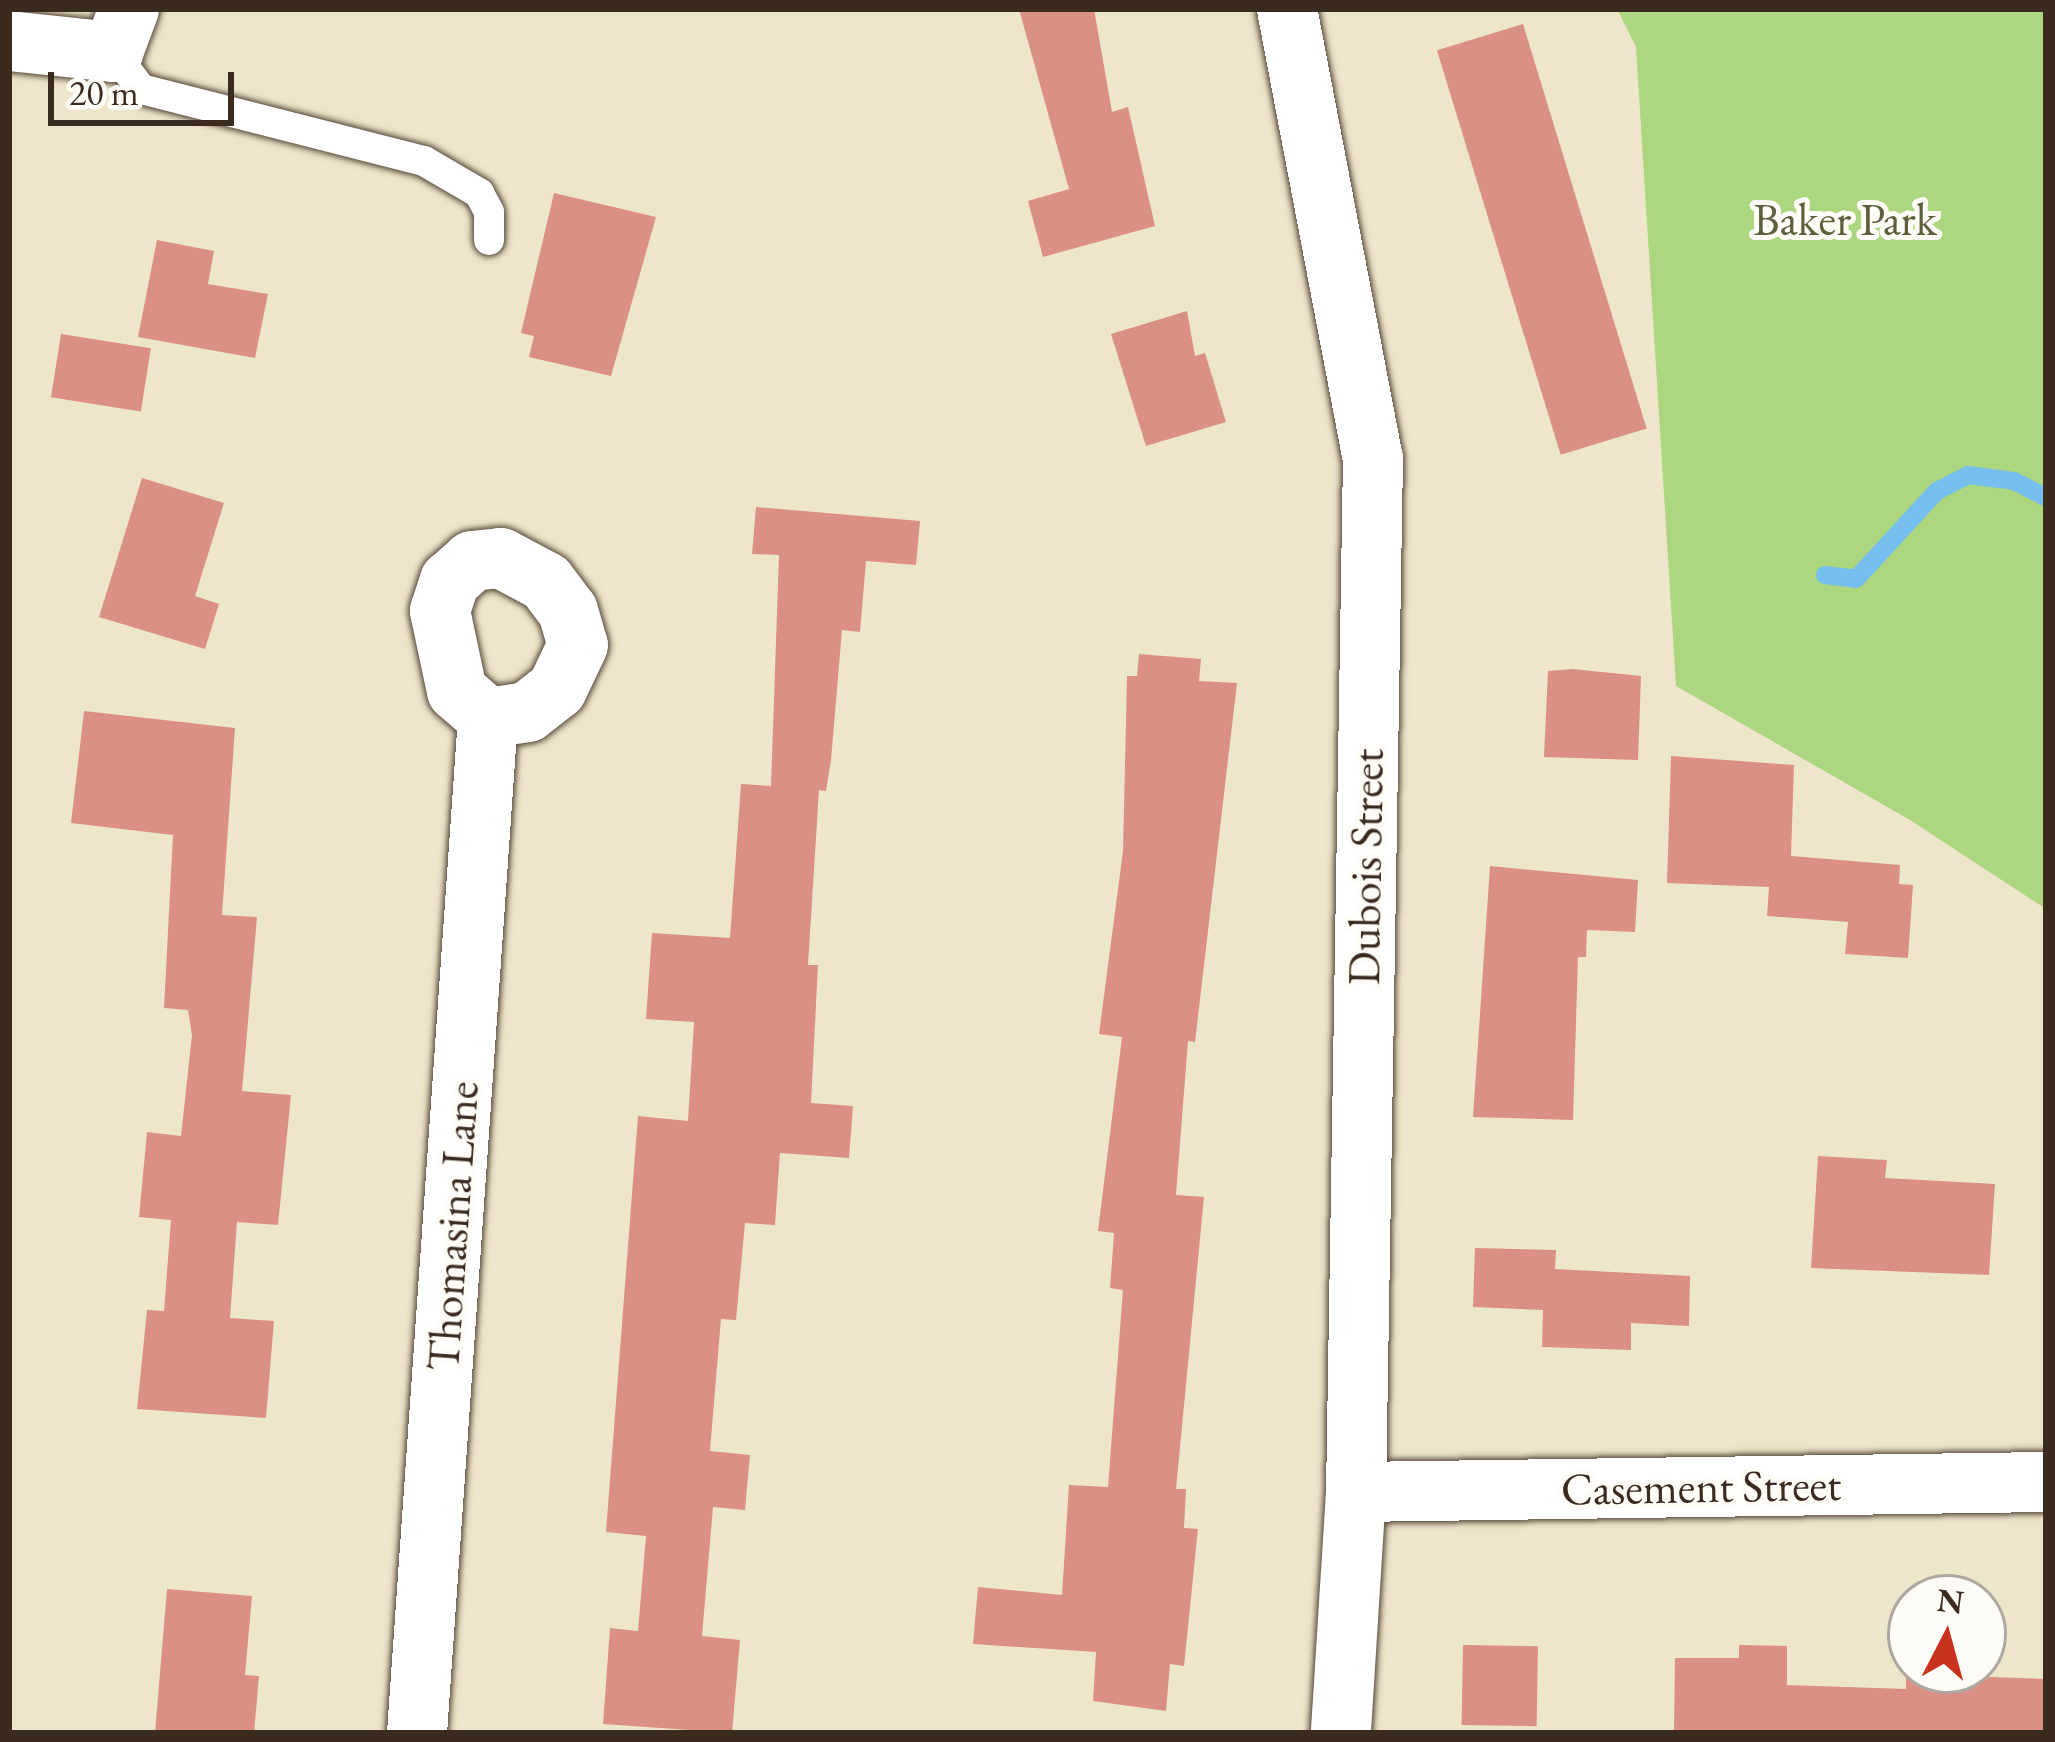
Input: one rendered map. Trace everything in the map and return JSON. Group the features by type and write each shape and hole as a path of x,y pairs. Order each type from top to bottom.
{"street":[{"name":"Dubois Street","path":"1287,9 1373,458 1356,1492 1341,1733"},
{"path":"9,41 121,30"},
{"name":"Thomasina Lane","path":"417,1733 488,718"},
{"name":"Casement Street","path":"1356,1492 2046,1482"}],"lane":[{"path":"121,30 141,89 424,161 479,194 490,212 489,240"}],"green space":[{"name":"Baker Park","path":"1617,9 2046,9 2046,909 1910,820 1676,686 1636,47"}],"building":[{"path":"1019,9 1094,9 1112,112 1128,107 1155,226 1043,257 1028,201 1069,189"},
{"path":"1523,24 1647,429 1561,455 1437,50"},
{"path":"554,193 656,217 611,376 529,357 534,336 521,333"},
{"path":"157,240 214,251 208,284 268,294 255,358 138,337"},
{"path":"1187,311 1195,356 1205,353 1226,422 1146,446 1111,334"},
{"path":"61,334 151,348 141,411 51,397"},
{"path":"142,478 224,503 195,596 219,604 205,649 99,617"},
{"path":"756,507 920,521 916,565 866,561 860,632 842,630 831,760 826,791 819,790 808,965 818,965 811,1103 853,1106 849,1158 780,1153 775,1225 745,1223 736,1320 721,1319 710,1451 750,1455 745,1510 713,1507 702,1636 740,1640 732,1733 603,1724 610,1628 638,1631 646,1536 606,1532 638,1116 688,1121 694,1022 646,1019 652,933 730,938 741,784 771,786 779,555 752,554"},
{"path":"1139,654 1201,659 1199,681 1237,683 1195,1042 1188,1041 1176,1195 1204,1197 1176,1489 1186,1489 1184,1528 1198,1529 1184,1666 1170,1664 1166,1711 1093,1701 1096,1652 973,1644 978,1587 1062,1595 1069,1485 1108,1487 1123,1290 1110,1288 1114,1233 1098,1231 1122,1037 1099,1034 1123,851 1127,676 1137,676"},
{"path":"1548,671 1641,676 1638,760 1544,757"},
{"path":"84,711 235,728 222,915 257,917 242,1091 291,1095 278,1225 237,1222 230,1318 274,1321 266,1418 137,1409 147,1310 164,1311 171,1220 139,1217 147,1132 181,1136 192,1035 188,1010 164,1008 173,835 71,823"},
{"path":"1671,756 1794,765 1791,856 1900,865 1899,884 1913,885 1908,958 1845,954 1848,922 1767,916 1769,887 1667,883"},
{"path":"1490,866 1638,880 1635,932 1587,930 1586,957 1578,957 1573,1120 1473,1117"},
{"path":"1818,1156 1887,1160 1885,1178 1995,1184 1989,1275 1811,1268"},
{"path":"1475,1248 1556,1250 1555,1269 1690,1276 1689,1326 1631,1323 1631,1350 1542,1347 1543,1310 1473,1307"},
{"path":"167,1589 252,1596 245,1675 259,1676 254,1733 155,1733"},
{"path":"1463,1645 1538,1646 1537,1726 1462,1725"},
{"path":"1739,1645 1787,1646 1787,1685 1887,1688 1887,1694 2007,1694 2007,1678 2046,1679 2046,1733 1674,1733 1675,1658 1739,1658"}],"waterway":[{"path":"1825,575 1856,579 1937,491 1968,475 2014,481 2046,497"}]}
